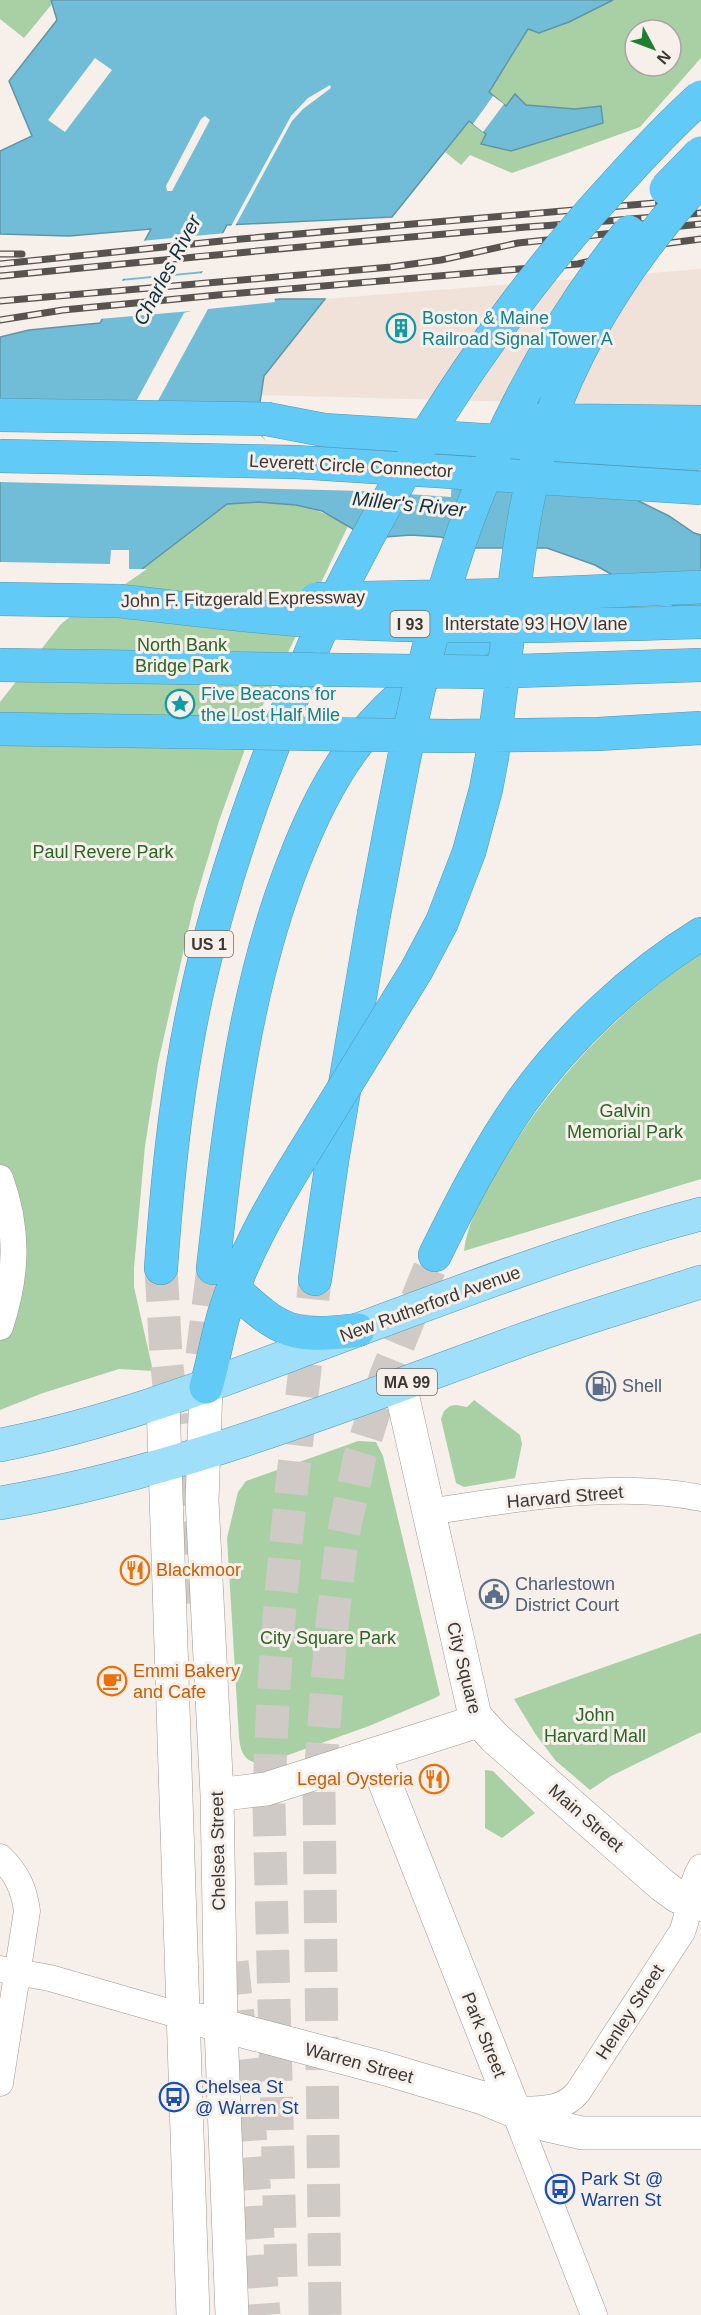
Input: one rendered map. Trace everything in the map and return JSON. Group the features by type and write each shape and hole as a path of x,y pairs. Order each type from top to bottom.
{"highway":[{"name":"US 1","path":"161,1268 168,1178 186,1053 218,907 240,837 278,732 318,636 342,585 394,489 424,438 491,337 539,273 589,213 641,157 701,98"},
{"path":"315,1279 332,1161 374,914 425,666 459,547 493,458 528,385 576,304 646,211 701,153"},
{"path":"223,1279 247,1254 302,1156 425,955 446,912 469,852 486,789 525,515 539,453 553,410 585,340 620,282 664,222 701,179"},
{"path":"16,416 701,422"},
{"path":"267,419 324,430 701,454"},
{"name":"Leverett Circle Connector","path":"0,456 216,459 338,464 701,488"},
{"name":"John F. Fitzgerald Expressway","path":"0,599 119,601 458,596 701,587"},
{"path":"206,1387 224,1315 223,1279 230,1120 243,1044 259,970 286,882 327,789 357,743 384,712 456,655 513,621 545,609 609,596 640,593 701,595"},
{"name":"Interstate 93 HOV lane","path":"119,601 355,623 535,625 701,622"},
{"path":"0,665 474,672 701,665"},
{"path":"0,729 450,736 598,734 701,728"},
{"path":"435,1255 489,1152 544,1072 594,1020 634,983 701,934"},
{"path":"223,1279 263,1317 288,1329 319,1333 358,1330"}],"main road":[{"name":"New Rutherford Avenue","path":"3,1445 65,1431 163,1403 607,1241 701,1214"},
{"name":"MA 99","path":"165,1466 400,1385 550,1330 701,1281"},
{"name":"City Square","path":"217,1795 266,1790 478,1721 470,1702 400,1385"},
{"name":"Chelsea Street","path":"206,1387 203,1511 217,1795 221,2026 232,2315"},
{"path":"163,1403 193,2315"},
{"path":"0,1503 77,1488 165,1466"},
{"name":"Main Street","path":"478,1721 662,1885 677,1896 696,1904"},
{"name":"Park Street","path":"374,1755 514,2110"},
{"name":"Warren Street","path":"182,2016 386,2069 483,2098 547,2125 582,2133 701,2133"}],"street":[{"path":"0,1178 9,1203 14,1229 9,1296 0,1327"},
{"name":"Harvard Street","path":"428,1512 524,1499 610,1491 646,1490 701,1498"},
{"path":"0,1857 18,1878 25,1899 24,1935 9,1970 0,2083"},
{"name":"Henley Street","path":"514,2110 550,2109 573,2097 682,1932 696,1904 691,1888 701,1867"},
{"name":"Warren Street","path":"9,1970 50,1978 182,2016"},
{"name":"Park Street","path":"514,2110 594,2315"}],"shaded area":[{"path":"701,269 701,407 260,395 264,376 270,366 325,299"}],"green space":[{"path":"0,0 51,0 52,4 24,38 0,19"},
{"path":"540,0 701,0 701,58 640,127 512,173 470,155 461,165 445,152 516,50"},
{"name":"Paul Revere Park","path":"258,502 305,507 326,514 348,526 254,724 219,821 194,905 158,1063 145,1146 134,1268 134,1287 153,1371 119,1369 43,1393 0,1410 0,699 59,622 133,576 227,504"},
{"name":"Galvin Memorial Park","path":"701,953 701,1179 464,1251 471,1221 490,1184 515,1142 560,1081 612,1025 640,1000"},
{"path":"474,1400 520,1435 522,1444 515,1478 464,1487 456,1483 441,1419 444,1411 450,1406 467,1407"},
{"name":"City Square Park","path":"358,1441 376,1442 383,1456 440,1695 369,1726 263,1764 252,1761 243,1753 239,1737 227,1538 238,1492 246,1481"},
{"name":"John Harvard Mall","path":"701,1633 701,1732 611,1776 590,1790 556,1761 536,1735 514,1699"},
{"path":"485,1770 493,1771 535,1813 502,1838 485,1828"}],"water":[{"path":"51,0 613,0 569,22 539,33 528,29 489,92 506,106 515,94 526,105 575,109 601,106 603,123 511,151 481,144 486,134 469,121 392,217 227,225 182,308 280,299 325,299 264,376 256,429 271,449 531,459 562,463 669,516 694,533 701,535 701,611 675,606 648,595 595,565 547,548 473,548 441,537 411,535 385,537 358,532 322,511 296,505 258,502 227,504 133,576 59,622 0,699 0,337 29,330 100,323 151,229 69,236 0,234 0,151 32,136 9,81 57,20"}],"pier":[{"path":"95,58 112,70 65,132 48,120"},
{"path":"330,85 331,88 303,109 292,121 234,228 230,228 291,116 308,98"},
{"path":"493,96 504,104 483,132 473,124"},
{"path":"205,116 210,120 172,191 167,191 166,186 201,119"},
{"path":"226,233 205,271 121,279 141,241"},
{"path":"204,273 187,305 274,296 275,302 208,309 154,408 132,409 184,313 191,311 99,319 120,281"},
{"path":"0,408 259,429 261,436 272,446 452,469 451,497 364,491 0,482"},
{"path":"111,550 129,550 129,569 147,569 118,589 85,605 61,624 0,702 0,562 110,564"}],"tunnel":[{"path":"325,2315 319,1791 331,1633 342,1540 360,1456 386,1375 435,1255"},
{"path":"161,1268 173,1425"},
{"path":"202,1355 213,1268"},
{"path":"281,2277 269,1807 271,1741 286,1543 315,1279"},
{"path":"178,1473 194,1606"},
{"path":"232,1962 248,2105 264,2315"}],"railway":[{"path":"0,264 241,239 701,199"},
{"path":"0,276 386,239 701,213"},
{"path":"0,301 391,267 441,260 518,243 701,224"},
{"path":"0,320 63,310 578,264 662,244 701,239"},
{"path":"0,254 22,254"}],"place":[{"name":"Boston & Maine Railroad Signal Tower A","path":"401,328"},
{"name":"Five Beacons for the Lost Half Mile","path":"180,704"},
{"name":"Shell","path":"601,1386"},
{"name":"Blackmoor","path":"135,1570"},
{"name":"Charlestown District Court","path":"494,1594"},
{"name":"Emmi Bakery and Cafe","path":"112,1681"},
{"name":"Legal Oysteria","path":"434,1779"},
{"name":"Chelsea St @ Warren St","path":"174,2097"},
{"name":"Park St @ Warren St","path":"560,2189"}],"water label":[{"name":"Charles River","path":"167,270"},
{"name":"Miller's River","path":"409,504"}],"park label":[{"name":"North Bank Bridge Park","path":"182,655"}]}
